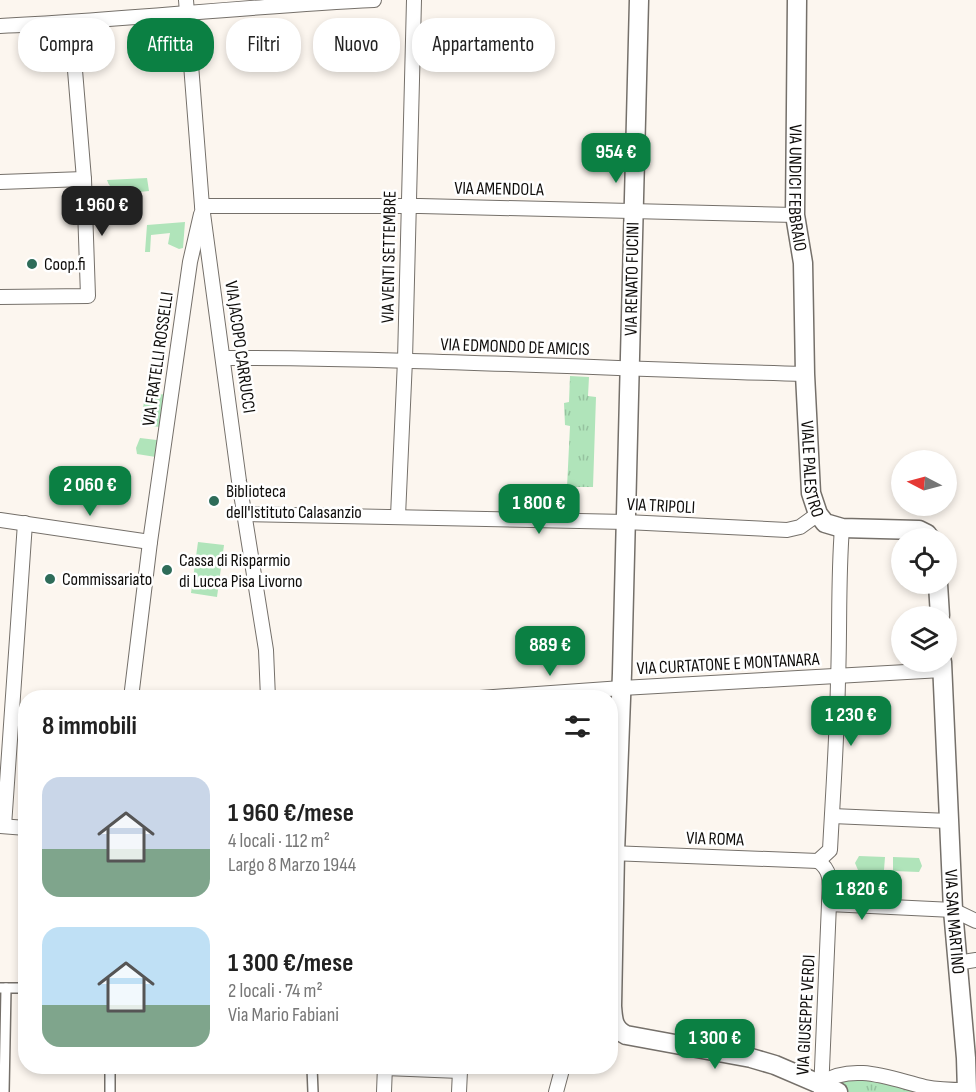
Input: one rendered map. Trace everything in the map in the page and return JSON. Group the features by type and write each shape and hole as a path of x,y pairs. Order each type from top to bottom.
{"main road":[{"name":"VIA RENATO FUCINI","path":"618,761 622,688 639,0"},
{"name":"VIA UNDICI FEBBRAIO","path":"797,0 795,215 803,263 805,374"},
{"name":"VIALE PALESTRO","path":"805,374 811,493 818,514 825,523 842,528 891,529"},
{"path":"942,672 949,821"},
{"name":"VIA SAN MARTINO","path":"949,821 957,963 970,1090"},
{"path":"618,1033 751,1058 775,1065 821,1088 838,1092"}],"street":[{"path":"100,18 186,6 374,0"},
{"name":"VIA VENTI SETTEMBRE","path":"398,516 405,360 414,0"},
{"name":"VIA JACOPO CARRUCCI","path":"186,6 202,206 266,650 268,690"},
{"path":"0,26 18,25"},
{"path":"0,297 88,296 84,179 75,72"},
{"path":"0,182 84,179"},
{"name":"VIA AMENDOLA","path":"202,206 633,209 795,215"},
{"name":"VIA FRATELLI ROSSELLI","path":"132,690 150,542 190,262 202,206"},
{"name":"VIA EDMONDO DE AMICIS","path":"223,357 405,360 629,370 805,374"},
{"name":"VIA TRIPOLI","path":"245,514 626,522 787,530 801,527 818,514"},
{"path":"0,520 150,542"},
{"path":"18,827 2,826 6,702 25,523"},
{"path":"818,861 830,850 842,528"},
{"name":"VIA CURTATONE E MONTANARA","path":"594,690 891,671"},
{"path":"832,816 949,821"},
{"name":"VIA ROMA","path":"618,853 818,861"},
{"name":"VIA GIUSEPPE VERDI","path":"818,861 829,873 821,1088"},
{"path":"829,904 953,910 976,921"},
{"path":"957,963 976,960"},
{"path":"3,988 4,1092"},
{"path":"821,1088 830,1077 843,1073 866,1073 925,1087 970,1090"},
{"path":"110,1074 110,1092"},
{"path":"312,1074 313,1092"},
{"path":"384,1092 385,1074"},
{"path":"459,1092 460,1074"},
{"path":"556,1092 561,1074"}],"green space":[{"path":"147,178 149,191 130,193 119,192 110,186 107,180"},
{"path":"185,222 183,248 179,249 168,244 170,233 151,235 150,252 145,252 147,225"},
{"path":"570,376 589,377 588,396 596,397 593,487 567,487 570,426 565,425 564,403 569,402"},
{"path":"171,394 167,428 144,425 141,422 145,395"},
{"path":"140,438 165,441 162,458 137,454 136,448"},
{"path":"198,542 224,545 217,597 191,593"},
{"path":"859,856 885,857 884,870 858,870 855,863"},
{"path":"893,857 919,858 922,866 919,872 893,871"},
{"path":"843,1073 967,1092 838,1092 830,1077"}],"place":[{"name":"Coop.fi","path":"32,264"},
{"name":"Biblioteca dell'Istituto Calasanzio","path":"214,501"},
{"name":"Cassa di Risparmio di Lucca Pisa Livorno","path":"167,570"},
{"name":"Commissariato","path":"50,579"}]}
